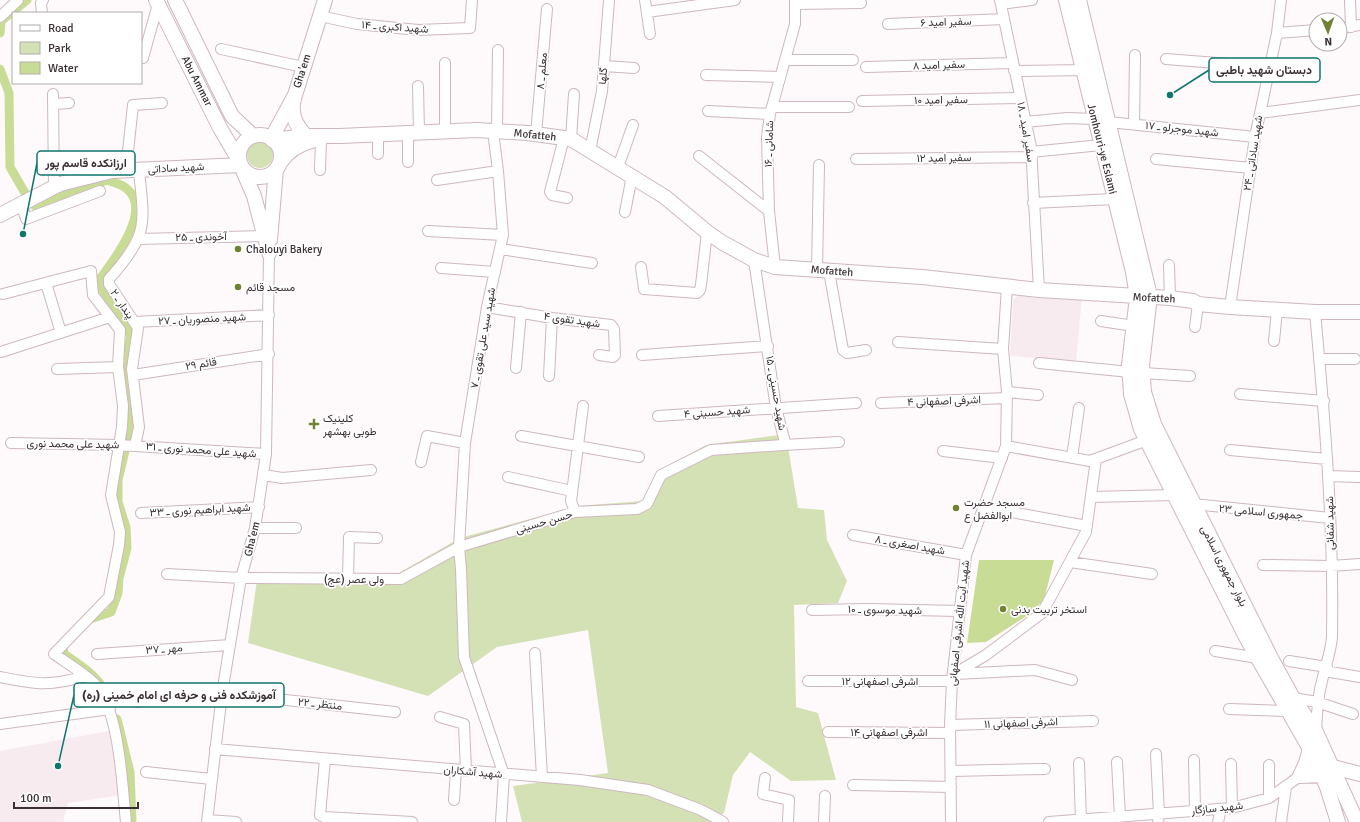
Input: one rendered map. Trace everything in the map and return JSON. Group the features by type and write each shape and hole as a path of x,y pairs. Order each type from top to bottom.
{"street":[{"path":"0,17 18,0"},
{"path":"42,12 41,3 43,0"},
{"name":"Abu Ammar","path":"175,0 232,116 253,136"},
{"name":"Gha'em","path":"272,139 295,95 325,0"},
{"name":"شهید اکبری ـ ۱۴","path":"320,16 357,24 418,30 470,28 472,0"},
{"name":"گلها","path":"590,151 602,91 609,0"},
{"path":"645,0 650,34"},
{"path":"647,12 735,0"},
{"path":"1001,2 1032,0"},
{"name":"Jomhouri-ye Eslami","path":"1066,0 1090,70"},
{"name":"Jomhouri-ye Eslami","path":"1079,0 1090,70 1145,299"},
{"name":"شهید ساداتی ـ ۲۴","path":"1230,307 1255,137 1268,67 1277,33 1281,0"},
{"path":"1350,0 1356,26"},
{"path":"142,58 157,2"},
{"name":"Abu Ammar","path":"157,2 220,128 241,165 254,196 269,253"},
{"path":"795,2 861,3"},
{"name":"شامانی ـ ۱۶","path":"775,267 770,211 767,137 771,110 794,24 795,2"},
{"name":"سفیر امید ـ ۱۸","path":"1001,2 1031,154 1039,290"},
{"name":"معلم ـ ۸","path":"536,134 547,9"},
{"name":"سفیر امید ۶","path":"888,24 1004,19"},
{"path":"1277,33 1308,31"},
{"path":"221,49 303,67"},
{"name":"شهید سید علی تقوی ـ ۷","path":"498,50 495,131 503,235 487,307 465,443 459,547 462,569 464,657 504,775"},
{"path":"1134,124 1135,55"},
{"path":"1166,59 1268,67"},
{"path":"785,60 853,60"},
{"path":"444,63 445,131"},
{"path":"604,66 634,68"},
{"name":"سفیر امید ۸","path":"866,67 1013,67 1049,71 1090,70"},
{"path":"706,76 780,77"},
{"path":"408,162 414,133 418,86"},
{"path":"567,198 552,195 550,192 567,138 574,94"},
{"path":"295,95 293,102 294,117 301,131 306,136"},
{"name":"سفیر امید ۱۰","path":"862,101 1020,98"},
{"path":"54,187 53,99 69,104"},
{"path":"1260,113 1360,100"},
{"name":"پندار ـ ۲","path":"135,446 139,428 132,369 138,328 109,284 109,279 138,239 142,214 132,170 133,104 162,102"},
{"path":"708,111 849,107"},
{"path":"220,128 230,125 232,116"},
{"name":"شهید موجرلو ـ ۱۷","path":"1025,122 1060,119 1102,121 1255,137"},
{"name":"Jomhouri-ye Eslami","path":"1102,121 1101,145 1114,199 1133,272 1145,299"},
{"path":"618,167 634,125"},
{"name":"Mofatteh","path":"340,136 445,131 495,131 567,138 618,167 665,197 707,232 754,260 775,267 922,277 1008,287 1145,299 1170,298 1193,300 1198,304 1230,307 1315,312 1360,312"},
{"path":"260,135 272,139 306,136 340,136 299,145 290,151 277,167 265,176 258,177 252,175 241,165 239,155 243,144 253,136 260,135"},
{"path":"378,135 378,154"},
{"path":"269,253 277,167 280,151 272,139"},
{"path":"320,170 321,140"},
{"name":"سفیر امید ۱۲","path":"856,159 1031,154 1066,148 1101,145"},
{"path":"699,156 770,211"},
{"path":"1156,159 1251,168"},
{"name":"شهید ساداتی","path":"0,215 54,187 112,171 241,165"},
{"path":"819,165 823,270 843,350 847,353 866,350"},
{"path":"437,180 498,171"},
{"path":"625,212 632,176"},
{"path":"21,203 26,218 100,191"},
{"path":"1033,203 1114,199"},
{"path":"428,231 503,235"},
{"path":"641,267 644,289 697,293 700,290 701,285 707,232"},
{"name":"آخوندی ـ ۲۵","path":"138,239 265,236"},
{"path":"501,249 592,263"},
{"name":"Gha'em","path":"207,821 222,693 241,578 255,528 264,474 269,354 269,253"},
{"name":"شهید حسینی ـ ۱۵","path":"661,475 711,450 783,445 785,442 776,408 768,346 754,260"},
{"path":"1169,265 1170,298"},
{"path":"441,268 495,272"},
{"path":"3,294 91,271 93,294 120,330 118,367 122,406 122,427 112,495 120,532 109,598 54,654 94,683 110,709 118,751 126,822"},
{"path":"46,283 61,333"},
{"name":"شهید آیت الله اشرفی اصفهانی","path":"951,822 950,729 959,611 966,555 1006,446 1007,395 1003,349 1008,287"},
{"path":"1145,299 1191,308 1198,304"},
{"name":"بلوار جمهوری اسلامی","path":"1145,299 1134,326 1136,373 1144,392 1171,475 1174,495 1252,636 1316,732 1328,771 1337,820"},
{"name":"بلوار جمهوری اسلامی","path":"1145,299 1136,373 1131,394 1147,440 1193,504 1252,636 1258,658 1310,749 1328,771 1355,817"},
{"path":"1195,327 1198,304"},
{"name":"شهید تقوی ۴","path":"487,307 552,318 611,325 614,329 615,355 613,357 599,355"},
{"path":"1274,341 1277,310"},
{"path":"516,368 521,312"},
{"name":"شهید شفائی","path":"1315,312 1324,401 1328,476 1332,639 1317,702 1316,732"},
{"name":"شهید منصوریان ـ ۲۷","path":"135,322 269,315"},
{"path":"1,352 110,317"},
{"path":"549,376 552,318"},
{"path":"1101,321 1134,326"},
{"path":"898,342 1003,349"},
{"path":"642,355 768,346"},
{"name":"قائم ۲۹","path":"133,375 269,354"},
{"path":"1320,359 1355,359"},
{"path":"1039,363 1136,373 1190,376"},
{"path":"57,369 118,367"},
{"path":"1240,394 1324,401"},
{"name":"اشرفی اصفهانی ۴","path":"881,403 1007,395 1038,395"},
{"name":"شهید حسینی ۴","path":"658,416 856,403"},
{"path":"575,512 571,501 583,406"},
{"path":"1072,458 1079,408"},
{"path":"422,462 427,436 465,443"},
{"path":"521,436 578,448 639,457"},
{"path":"1006,446 1072,458 1093,460 1147,440"},
{"path":"783,445 839,442"},
{"name":"شهید علی محمد نوری","path":"11,443 135,446"},
{"name":"شهید علی محمد نوری ـ ۳۱","path":"135,446 266,454"},
{"path":"1230,450 1327,458"},
{"path":"943,451 1002,458"},
{"path":"953,678 1042,613 1086,532 1091,497 1093,460"},
{"path":"264,474 282,478 371,470"},
{"name":"حسن حسینی","path":"459,547 575,512 637,510 647,504 661,475"},
{"path":"1328,476 1360,477"},
{"path":"508,477 572,491"},
{"path":"1091,497 1174,495"},
{"name":"جمهوری اسلامی ۲۳","path":"1193,504 1330,518"},
{"name":"شهید ابراهیم نوری ـ ۳۳","path":"141,513 259,507"},
{"path":"984,507 1086,526"},
{"path":"255,528 296,528"},
{"name":"شهید اصغری ـ ۸","path":"853,535 966,555"},
{"path":"348,579 349,537 377,538"},
{"name":"ولی عصر (عج)","path":"167,574 241,578 401,579 459,547"},
{"path":"1070,562 1152,574"},
{"path":"1263,565 1331,566 1360,564"},
{"name":"شهید موسوی ـ ۱۰","path":"812,610 868,609 959,611"},
{"name":"مهر ـ ۳۷","path":"97,654 230,645"},
{"path":"1215,651 1258,658"},
{"path":"535,653 542,777"},
{"path":"1289,661 1360,677"},
{"name":"اشرفی اصفهانی ۱۲","path":"808,681 953,678 1035,670 1072,680"},
{"path":"0,677 45,685 66,682 85,676"},
{"name":"منتظر ـ ۲۲","path":"136,702 188,693 222,693 394,712"},
{"path":"1293,698 1317,702 1353,714"},
{"path":"0,724 110,709"},
{"path":"1229,709 1288,711"},
{"path":"440,717 464,724 461,771 454,800"},
{"name":"اشرفی اصفهانی ۱۱","path":"950,729 1093,721"},
{"name":"اشرفی اصفهانی ۱۴","path":"828,732 950,729"},
{"name":"شهید آشکاران","path":"215,749 504,775 580,780 648,790 701,810 723,822"},
{"name":"شهید سازگار","path":"1049,822 1120,817 1159,818 1195,811 1232,808 1268,798 1300,776 1310,749"},
{"path":"1156,754 1159,818"},
{"path":"325,759 320,815 324,817 412,822"},
{"path":"1194,760 1195,811"},
{"path":"1118,762 1120,817"},
{"path":"1079,763 1086,820"},
{"path":"1231,764 1232,808"},
{"path":"1268,798 1269,765"},
{"path":"951,771 1045,769"},
{"path":"1300,776 1328,771 1360,774"},
{"path":"146,772 211,779"},
{"path":"502,822 504,775"},
{"path":"765,778 763,794 789,800 788,822"},
{"path":"853,785 951,787"},
{"path":"1281,822 1286,787"},
{"path":"824,822 825,796"},
{"path":"1218,822 1221,809"},
{"path":"1337,820 1355,817"},
{"path":"207,821 236,822"}],"shaded area":[{"path":"1022,292 1082,297 1076,361 1010,356 1013,300"},
{"path":"109,731 122,795 68,803 63,822 0,822 0,751"}],"green space":[{"path":"260,142 270,145 273,155 270,165 260,168 250,165 247,155 250,145"},
{"path":"786,434 798,508 824,510 827,540 847,581 838,603 794,605 796,707 818,713 836,780 791,781 750,752 733,775 724,813 713,822 522,822 513,786 608,773 588,630 497,647 428,696 248,643 258,573 397,574 460,538 578,506 643,501 658,471 706,445"}],"water":[{"name":"استخر تربیت بدنی","path":"979,560 1054,560 1044,600 1025,617 986,642 967,643"}],"waterway":[{"path":"12,12 27,0"},
{"path":"0,33 1,21 12,12"},
{"path":"0,69 9,93 10,167 25,193"},
{"path":"34,205 35,206 107,180 125,187 134,198 136,209 134,222 122,248 100,279 102,289 124,320 131,336 124,366 123,382 127,396 130,430 118,480 118,502 126,527 127,548 119,578 118,593 111,612 87,620"},
{"path":"67,641 63,644 64,654 86,669 98,681 103,687 111,703"},
{"path":"117,719 130,772 132,822"}],"place":[{"name":"دبستان شهید باطبی","path":"1170,95"},
{"name":"ارزانکده قاسم پور","path":"23,234"},
{"name":"Chalouyi Bakery","path":"238,249"},
{"name":"مسجد قائم","path":"238,287"},
{"name":"کلینیک طوبی بهشهر","path":"314,424"},
{"name":"مسجد حضرت ابوالفضل ع","path":"956,508"},
{"name":"استخر تربیت بدنی","path":"1003,609"},
{"name":"آموزشکده فنی و حرفه ای امام خمینی (ره)","path":"58,766"}]}
